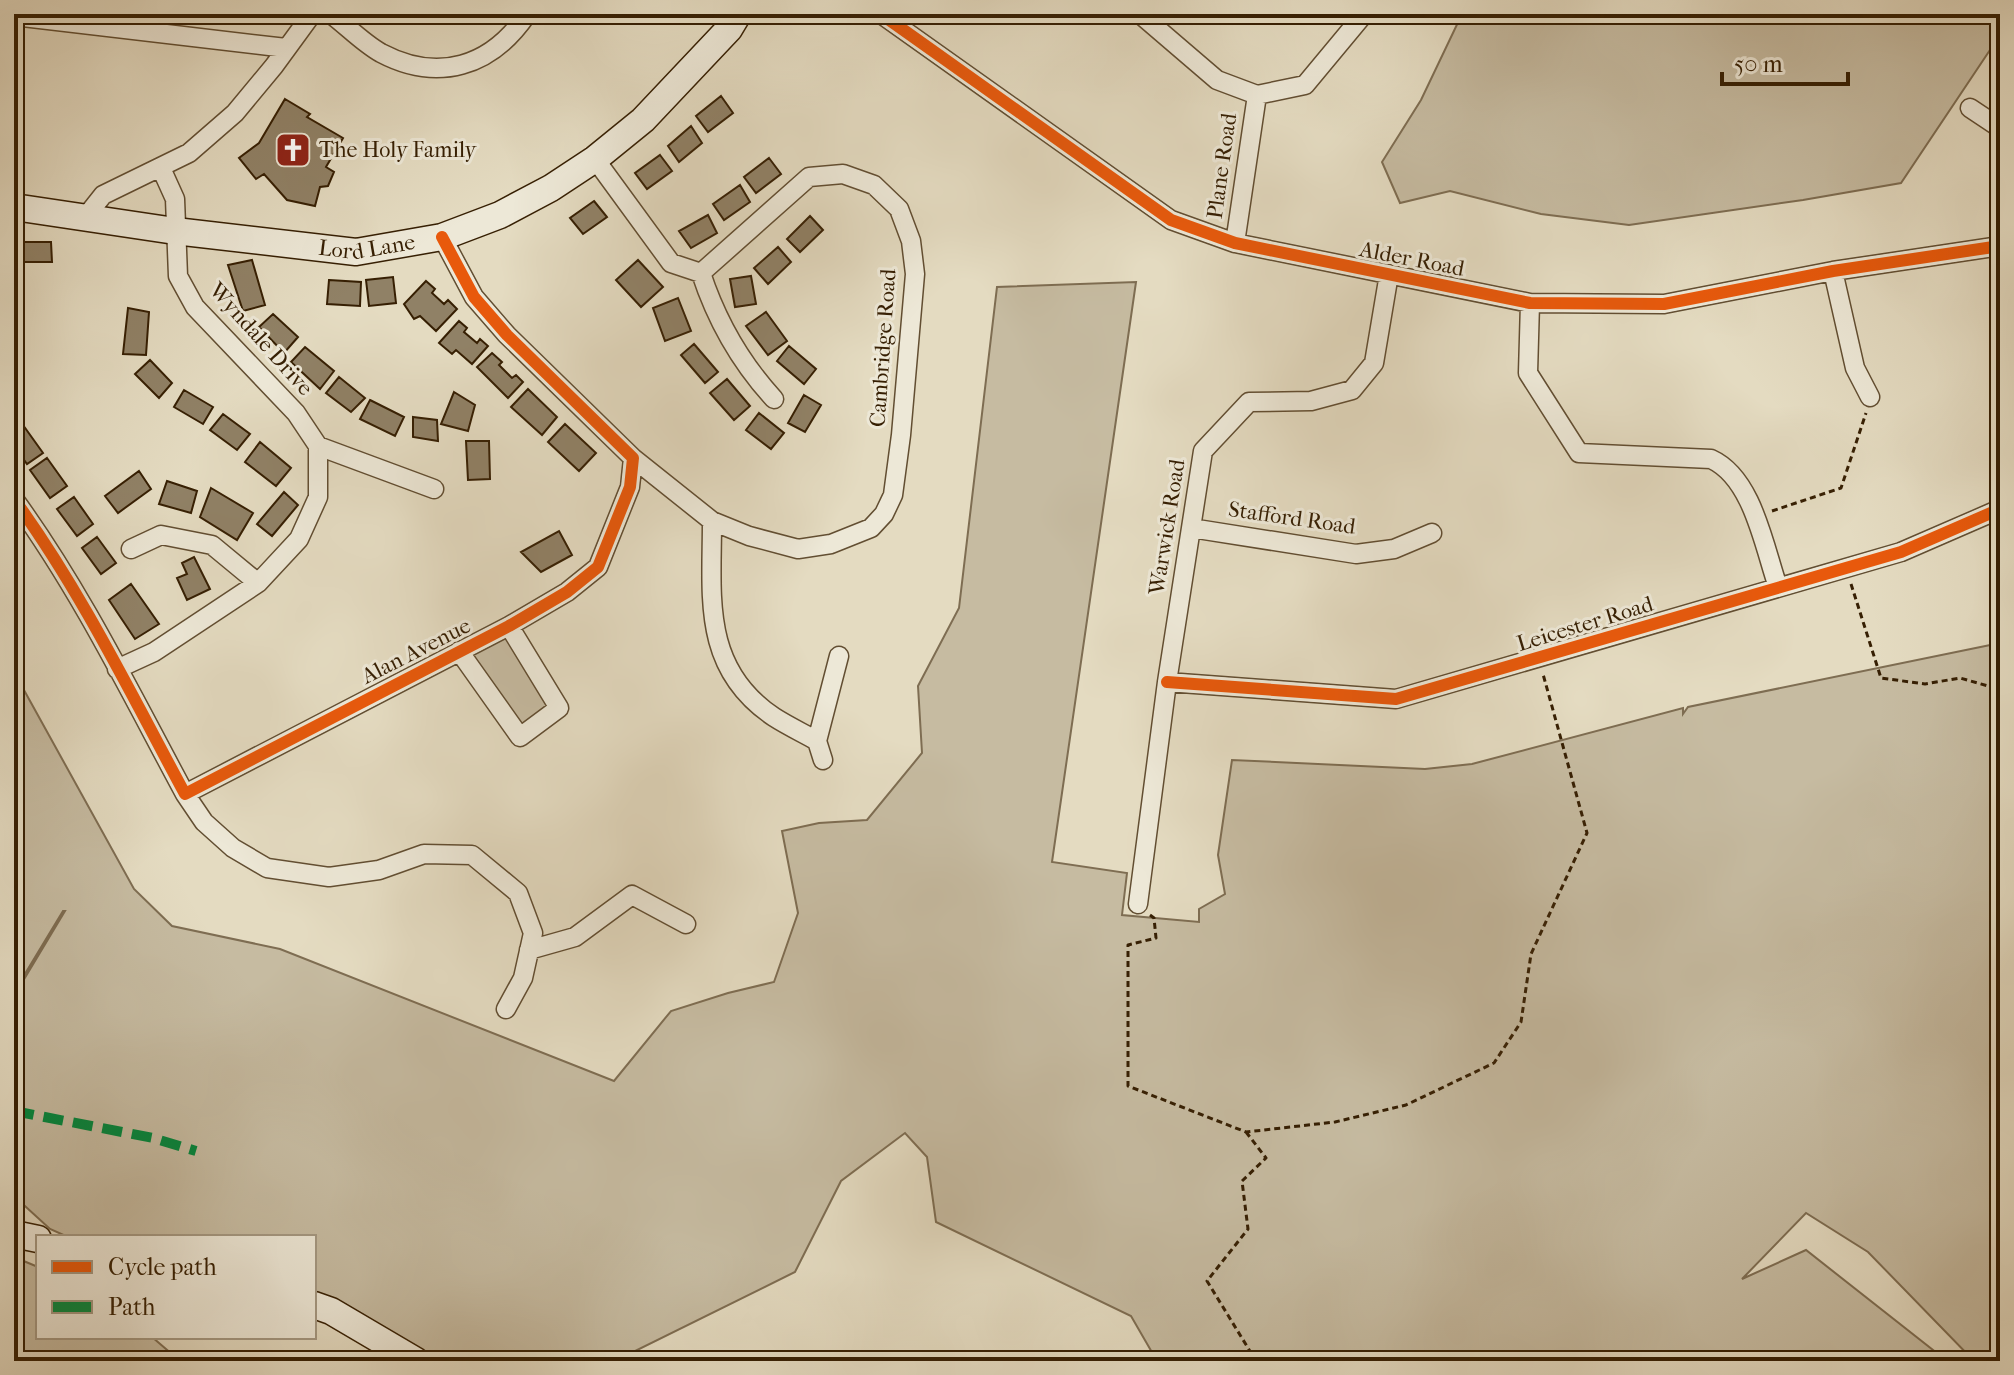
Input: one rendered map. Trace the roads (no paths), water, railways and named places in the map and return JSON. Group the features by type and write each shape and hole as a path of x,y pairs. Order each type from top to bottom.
{"street":[{"path":"84,219 103,195 189,153 235,113 312,14"},
{"path":"331,14 380,52 425,70 463,65 489,54 515,32 527,14"},
{"name":"Lord Lane","path":"14,207 175,231 356,252 442,237 500,215 551,188 595,159 643,120 729,29 738,14"},
{"path":"1140,14 1217,80 1257,95 1305,85 1364,14"},
{"path":"14,16 107,19 286,48"},
{"name":"Alder Road","path":"894,17 1171,220 1235,243 1530,303 1664,304 1833,271 2000,246"},
{"name":"Plane Road","path":"1235,243 1257,95"},
{"path":"1970,108 2000,128"},
{"path":"595,159 671,263 701,273 727,337 751,374 774,399"},
{"name":"Wyndale Drive","path":"161,168 175,199 178,276 195,307 296,413 318,446"},
{"name":"Cambridge Road","path":"633,458 712,521 749,536 798,549 831,544 871,528 884,514 893,495 915,274 911,241 899,209 874,185 843,174 809,177 701,273"},
{"path":"442,237 474,297 490,316 633,458"},
{"path":"1833,271 1855,368 1870,397"},
{"name":"Warwick Road","path":"1138,904 1167,682 1203,451 1249,402 1311,401 1352,390 1374,363 1389,274"},
{"path":"1530,303 1528,373 1579,453 1711,459 1724,465 1743,485 1778,587"},
{"path":"117,669 154,652 258,583 299,539 318,497 318,446 434,489"},
{"name":"Alan Avenue","path":"185,794 509,626 567,592 598,567 630,487 633,458"},
{"path":"14,499 39,533 185,794 204,822 233,848 267,868 329,877 379,870 424,854 472,855 518,893 533,933 523,978 506,1009"},
{"name":"Leicester Road","path":"1167,682 1396,699 1901,552 2000,509"},
{"path":"712,521 712,620 719,648 732,674 750,697 773,716 817,741"},
{"name":"Stafford Road","path":"1191,528 1356,554 1394,549 1432,533"},
{"path":"131,549 161,535 212,545 258,583"},
{"name":"Alan Avenue","path":"459,651 520,737 559,708 509,626"},
{"path":"823,760 817,741 839,656"},
{"path":"529,950 575,937 632,895 686,924"},
{"path":"14,1234 36,1239"},
{"path":"316,1306 331,1311 416,1361"}],"place":[{"name":"The Holy Family","path":"293,150"}]}
